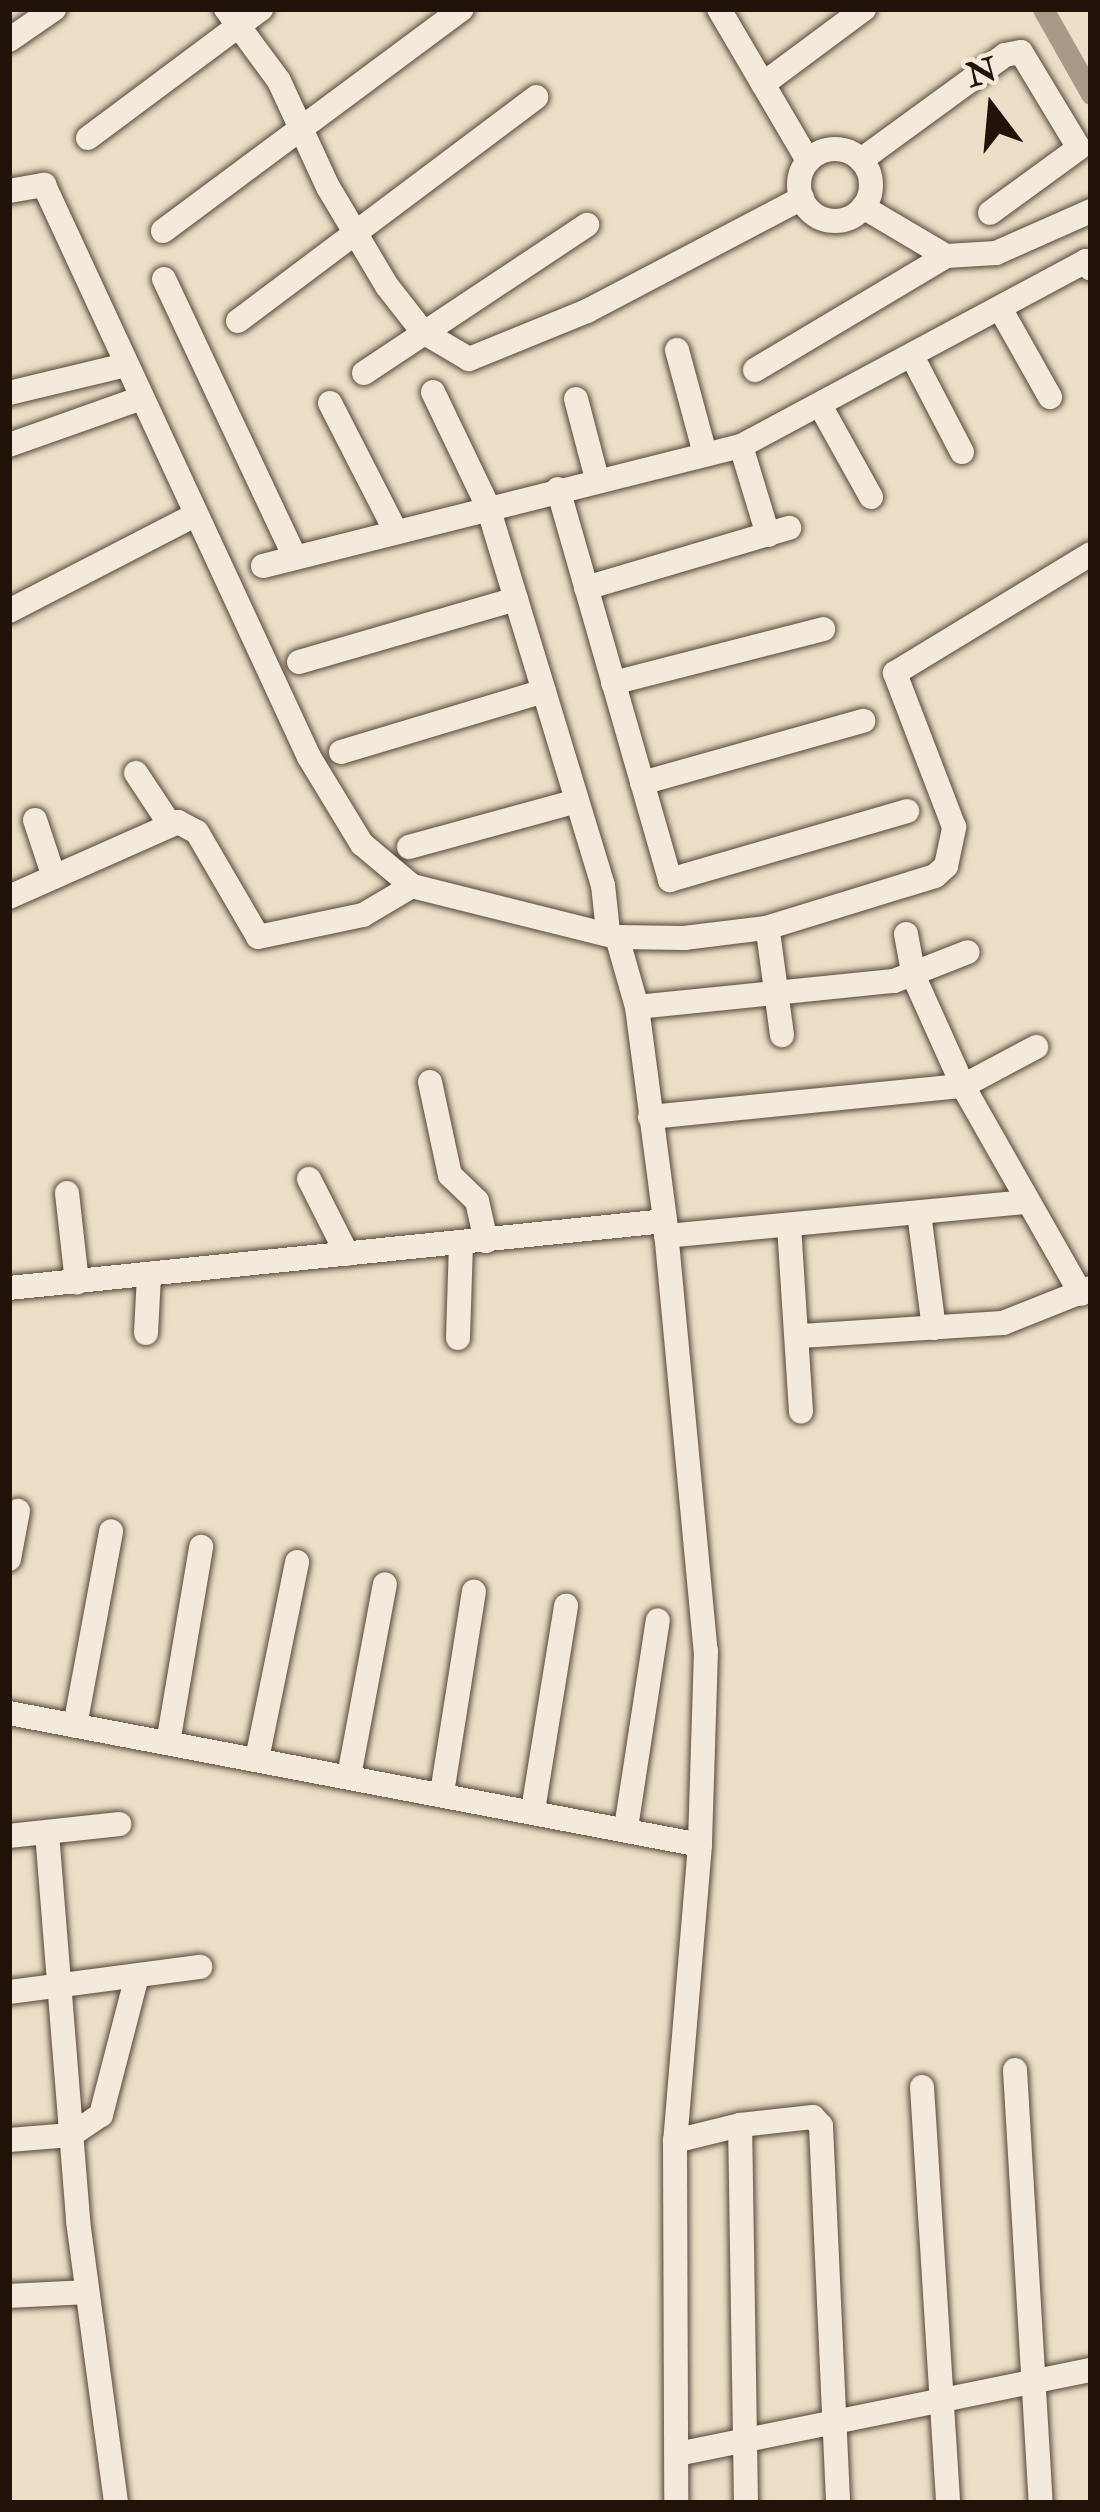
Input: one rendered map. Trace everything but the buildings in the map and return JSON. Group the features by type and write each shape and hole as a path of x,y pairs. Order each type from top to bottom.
{"street":[{"path":"10,40 54,9"},
{"path":"88,138 232,17 260,9"},
{"path":"163,231 462,9"},
{"path":"719,9 808,161 802,198"},
{"path":"763,83 864,9"},
{"path":"232,17 303,127 354,235 423,332 469,358 495,354 802,198"},
{"path":"861,160 1005,55 1021,52 1079,148 990,213"},
{"path":"238,321 536,98"},
{"path":"802,198 832,221 863,207 871,187 861,160 835,149 808,161"},
{"path":"9,191 44,184 309,757 362,844 412,886 612,934 766,928 935,876 946,866 954,827 895,673 1091,554"},
{"path":"863,207 946,256"},
{"path":"755,370 946,256 996,254 1091,211"},
{"path":"364,373 586,225"},
{"path":"262,566 741,446 1086,262 1091,269"},
{"path":"164,279 295,558"},
{"path":"1001,310 1050,397"},
{"path":"677,350 705,454"},
{"path":"913,358 962,452"},
{"path":"9,393 126,364"},
{"path":"433,392 488,507 637,1007 665,1229 706,1651 700,1845 675,2141 676,2503"},
{"path":"9,445 142,398"},
{"path":"576,399 597,479"},
{"path":"330,403 396,532"},
{"path":"821,407 871,497"},
{"path":"586,588 778,531 741,446"},
{"path":"558,489 670,880 907,812"},
{"path":"9,611 195,515"},
{"path":"299,662 516,599"},
{"path":"613,683 823,628"},
{"path":"341,752 544,691"},
{"path":"642,782 863,721"},
{"path":"136,772 169,823 197,832 258,937 363,915 412,886"},
{"path":"409,847 578,801"},
{"path":"35,820 54,877"},
{"path":"9,897 169,823"},
{"path":"801,1336 1003,1323 1086,1291 1025,1202 963,1086 914,977 906,934"},
{"path":"770,940 782,1035"},
{"path":"637,1007 914,977 968,952"},
{"path":"650,1117 963,1086 1036,1047"},
{"path":"430,1082 450,1175 477,1201 458,1338"},
{"path":"308,1179 347,1255"},
{"path":"67,1193 77,1282"},
{"path":"9,1288 474,1242 789,1226 1025,1202"},
{"path":"919,1213 934,1328"},
{"path":"789,1226 801,1336 801,1412"},
{"path":"146,1333 149,1275"},
{"path":"10,1544 18,1511"},
{"path":"75,1726 111,1531"},
{"path":"168,1743 201,1547"},
{"path":"257,1760 297,1562"},
{"path":"349,1776 385,1584"},
{"path":"442,1793 474,1592"},
{"path":"533,1810 566,1606"},
{"path":"626,1828 658,1620"},
{"path":"9,1713 700,1845"},
{"path":"9,1836 119,1824"},
{"path":"47,1832 87,2292 116,2503"},
{"path":"9,1992 200,1966"},
{"path":"9,2140 71,2135 101,2115 137,1976"},
{"path":"1015,2070 1041,2503"},
{"path":"922,2087 948,2503"},
{"path":"675,2141 740,2126 818,2119 838,2503"},
{"path":"740,2126 746,2503"},
{"path":"9,2296 87,2292"},
{"path":"676,2454 1091,2370"}],"waterway":[{"path":"1043,9 1091,94"}]}
